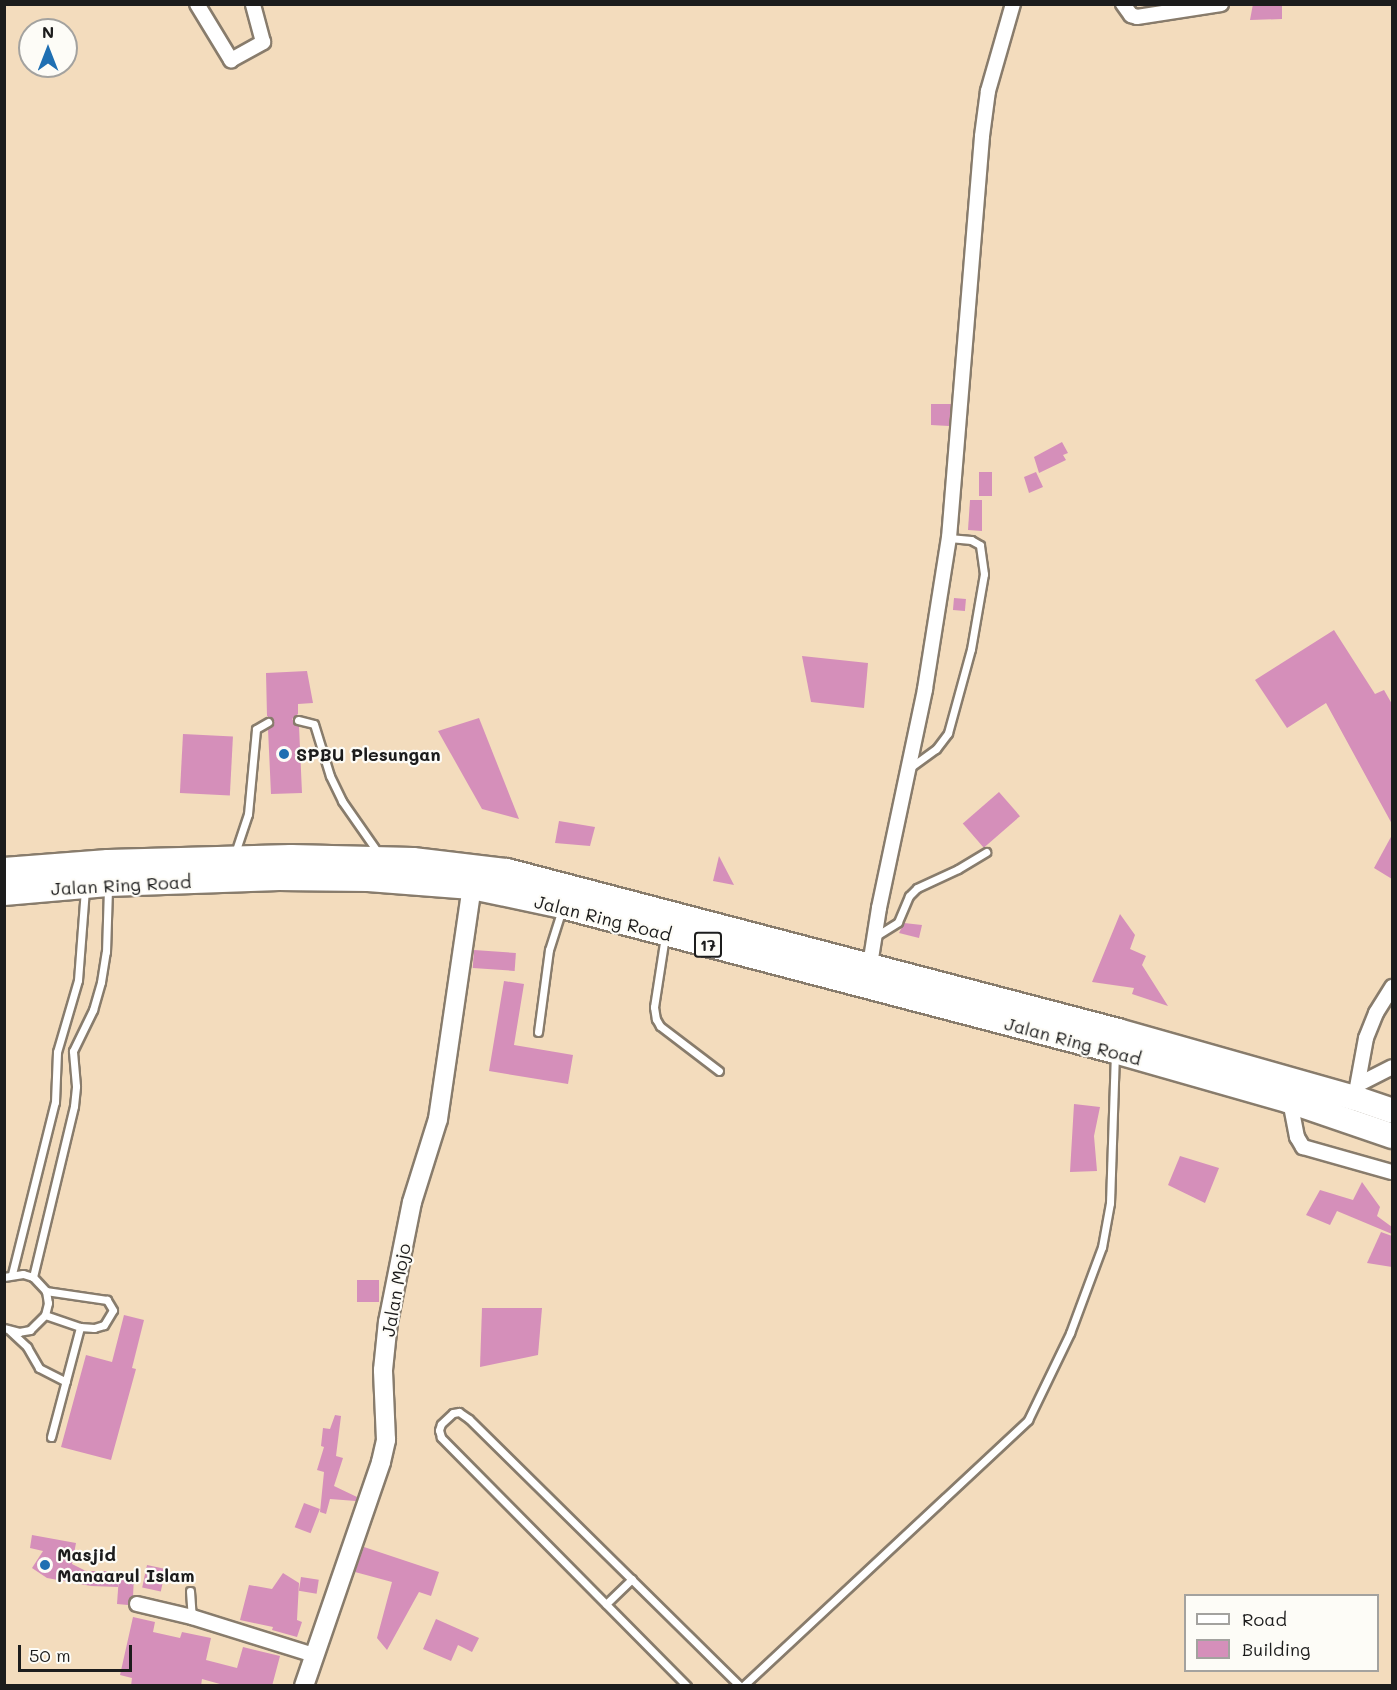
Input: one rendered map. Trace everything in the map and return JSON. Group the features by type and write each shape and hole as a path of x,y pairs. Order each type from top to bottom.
{"highway":[{"name":"Jalan Ring Road","path":"4,893 57,877 233,858 382,858 463,864 507,871 1357,1091 1392,1111"},
{"name":"Jalan Ring Road","path":"4,870 97,885 326,878 472,887 562,906 1115,1051 1290,1101 1392,1136"}],"street":[{"path":"197,4 233,60 263,42 253,4"},
{"path":"870,965 925,689 949,538 982,136 988,92 1012,4"},
{"path":"1123,4 1131,15 1137,17 1221,4"},
{"name":"Jalan Mojo","path":"304,1686 381,1462 386,1440 383,1370 388,1322 412,1202 438,1119 472,887"},
{"path":"1357,1091 1366,1038 1376,1013 1392,987"},
{"path":"1357,1091 1392,1067"},
{"path":"1290,1101 1297,1137 1303,1147 1392,1172"},
{"path":"137,1605 192,1617 314,1656"}],"lane":[{"path":"908,769 936,749 948,733 971,649 984,574 980,545 971,540 949,538"},
{"path":"298,720 314,724 330,776 342,801 382,858"},
{"path":"233,858 248,814 256,729 268,722"},
{"path":"875,937 897,922 909,896 917,888 958,869 986,852"},
{"path":"12,1274 55,1102 57,1052 78,980 97,885"},
{"path":"33,1277 74,1106 76,1086 73,1051 93,1011 106,952 97,885"},
{"path":"538,1032 549,950 562,906"},
{"path":"665,934 654,1007 656,1019 660,1026 719,1071"},
{"path":"687,1686 441,1437 441,1424 453,1413 459,1412 469,1419 742,1686 1028,1420 1070,1333 1102,1247 1110,1203 1115,1051"},
{"path":"4,1277 12,1274 33,1277 46,1291 48,1303 45,1315 30,1330 7,1329"},
{"path":"45,1315 80,1327 104,1325 113,1310 107,1300 46,1291"},
{"path":"51,1437 80,1327"},
{"path":"7,1329 27,1347 39,1368 66,1383"},
{"path":"606,1604 632,1580"},
{"path":"190,1591 192,1617"}],"building":[{"path":"1253,4 1282,4 1282,19 1250,20"},
{"path":"931,404 951,404 949,426 931,425"},
{"path":"1062,442 1068,453 1063,455 1066,460 1039,473 1034,457"},
{"path":"979,472 992,472 992,496 979,496"},
{"path":"1036,472 1043,487 1029,493 1024,477"},
{"path":"970,500 982,500 982,531 968,530"},
{"path":"954,598 966,599 965,611 953,610"},
{"path":"1334,630 1375,694 1384,690 1392,704 1392,824 1326,703 1287,728 1255,680"},
{"path":"802,656 868,663 864,708 811,702"},
{"path":"307,671 313,703 298,704 298,714 292,719 299,726 302,793 271,794 268,729 274,721 267,716 266,673"},
{"path":"479,718 519,819 482,809 438,731"},
{"path":"183,734 233,737 230,796 180,793"},
{"path":"999,792 1020,816 984,848 963,823"},
{"path":"559,821 595,827 590,846 555,843"},
{"path":"1392,835 1392,879 1374,868"},
{"path":"719,856 734,885 713,881"},
{"path":"1120,914 1135,935 1130,949 1146,956 1142,965 1168,1006 1132,994 1134,988 1092,982"},
{"path":"904,923 922,925 919,938 899,933"},
{"path":"474,950 516,953 515,971 473,968"},
{"path":"504,981 524,984 514,1045 573,1055 568,1084 489,1071"},
{"path":"1074,1104 1100,1107 1094,1136 1097,1171 1070,1172"},
{"path":"1180,1156 1219,1168 1205,1203 1168,1185"},
{"path":"1362,1182 1380,1207 1377,1216 1392,1227 1392,1234 1337,1211 1330,1225 1306,1215 1320,1190 1353,1200"},
{"path":"1381,1232 1392,1236 1392,1267 1367,1263"},
{"path":"357,1280 379,1280 379,1302 357,1302"},
{"path":"482,1308 542,1308 538,1355 480,1367"},
{"path":"124,1315 144,1320 132,1368 136,1369 111,1460 61,1447 86,1355 112,1362"},
{"path":"335,1415 341,1416 336,1456 343,1458 334,1486 357,1497 356,1501 330,1499 326,1514 320,1512 324,1472 317,1470 324,1447 321,1446 323,1428 330,1429"},
{"path":"304,1503 320,1509 311,1533 295,1527"},
{"path":"32,1535 76,1543 72,1564 86,1571 118,1571 118,1587 91,1586 47,1578 32,1568 43,1551 30,1548"},
{"path":"364,1547 439,1572 431,1596 419,1592 387,1650 377,1638 392,1582 355,1572"},
{"path":"147,1565 166,1569 161,1591 142,1587"},
{"path":"283,1573 299,1583 297,1620 302,1622 297,1637 272,1630 273,1627 240,1620 249,1585 272,1589"},
{"path":"119,1576 134,1577 133,1596 128,1605 117,1604"},
{"path":"301,1577 319,1580 317,1594 299,1591"},
{"path":"133,1617 155,1622 153,1632 180,1638 182,1632 211,1638 206,1660 237,1668 243,1647 280,1656 272,1686 227,1686 202,1679 201,1686 131,1686 132,1678 120,1675"},
{"path":"436,1619 479,1638 472,1652 458,1645 451,1661 423,1649"}],"place":[{"name":"SPBU Plesungan","path":"284,754"},
{"name":"Masjid Manaarul Islam","path":"45,1565"}]}
